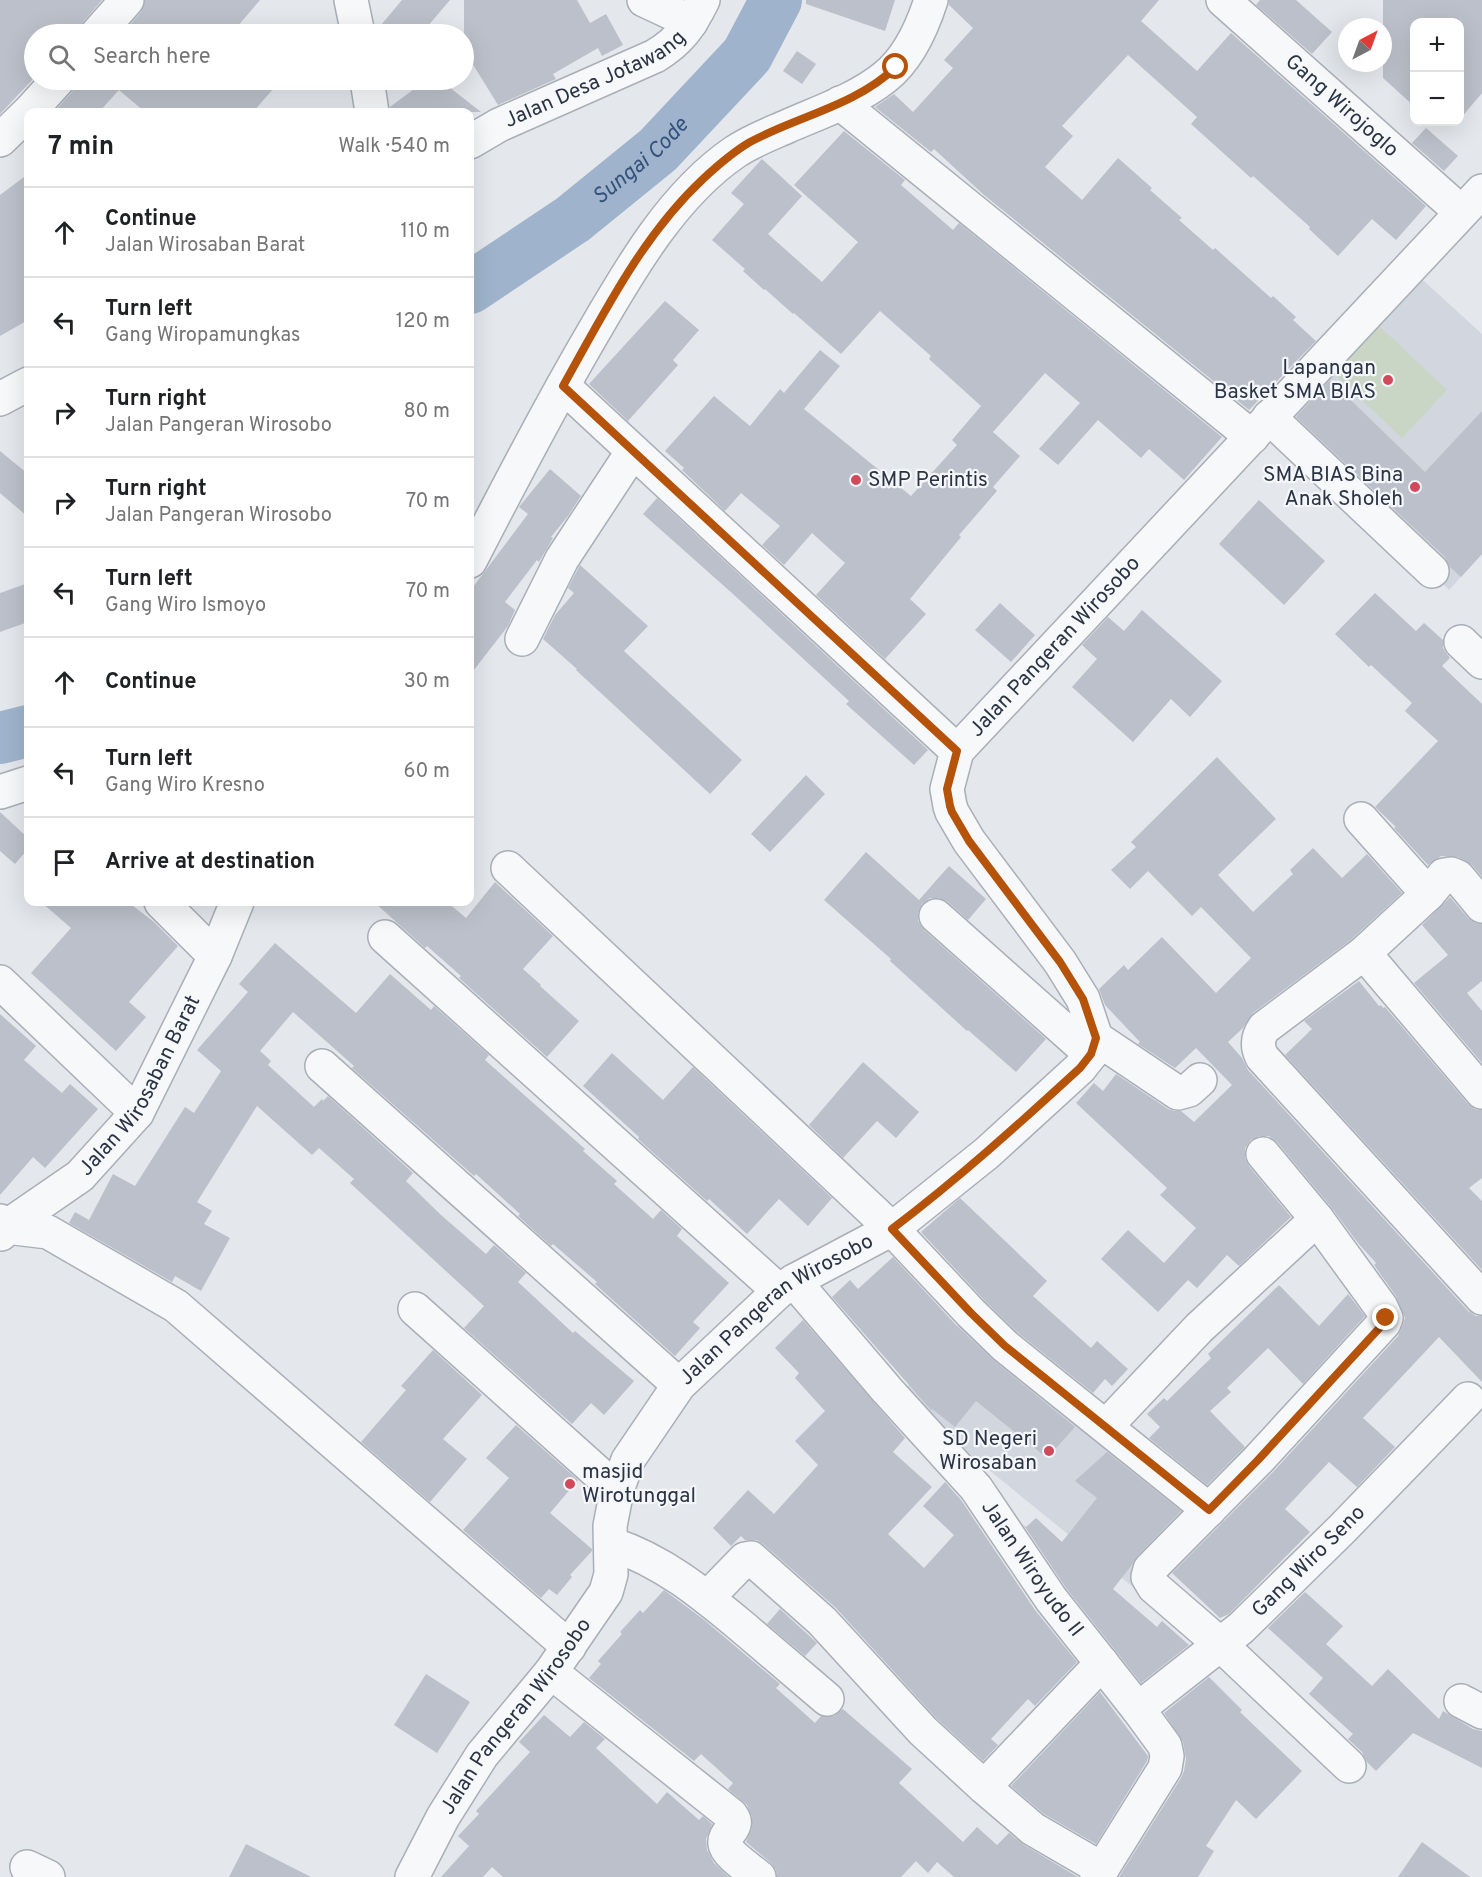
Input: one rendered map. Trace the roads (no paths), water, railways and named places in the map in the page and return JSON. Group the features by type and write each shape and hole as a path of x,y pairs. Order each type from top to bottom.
{"street":[{"path":"106,24 127,0"},
{"path":"351,0 356,24"},
{"path":"644,0 697,11"},
{"path":"474,553 563,386 639,256 676,206 733,153 751,142 840,104 876,83 896,67 915,38 931,0"},
{"name":"Gang Wirojoglo","path":"1223,0 1472,202"},
{"name":"Jalan Desa Jotawang","path":"474,140 499,125 655,56 674,43 697,11"},
{"path":"33,108 49,90"},
{"path":"369,90 371,108"},
{"path":"840,104 1261,427 1432,571"},
{"path":"0,140 24,118"},
{"name":"Jalan Pangeran Wirosobo","path":"412,1877 442,1817 482,1755 560,1659 609,1586 610,1526 617,1490 628,1460 679,1385 786,1286 892,1229 927,1203 987,1153 1080,1068 1093,1046 1083,999 1060,962 969,841 952,812 947,789 957,751 1472,202"},
{"path":"0,399 24,386"},
{"path":"563,386 957,751"},
{"path":"522,639 562,559 633,451"},
{"path":"0,792 24,784"},
{"path":"1361,819 1428,894"},
{"path":"508,868 892,1229 1005,1346 1209,1510"},
{"path":"1482,906 1458,877 1451,874 1444,875 1428,894 1364,953 1264,1028 1259,1039 1258,1050 1482,1298"},
{"path":"164,906 215,956"},
{"name":"Jalan Wirosaban Barat","path":"2,1228 80,1176 137,1113 215,956 235,906"},
{"path":"936,916 1093,1046 1178,1093 1189,1090 1200,1080"},
{"name":"Jalan Wiroyudo II","path":"385,937 786,1286 964,1473 987,1503 1051,1599 1165,1746 1165,1768 1100,1873"},
{"path":"1364,953 1482,1092"},
{"path":"0,982 137,1113"},
{"path":"322,1066 679,1385"},
{"path":"1263,1154 1317,1219 1381,1307 1386,1318 1376,1332 1266,1452 1150,1569 1148,1577 1154,1587 1220,1644 1348,1766"},
{"path":"1101,1422 1112,1421 1199,1328 1317,1219"},
{"path":"2,1228 48,1232 176,1306 731,1815 735,1819 735,1824 725,1839 725,1845 732,1855 759,1877"},
{"path":"415,1309 617,1490"},
{"name":"Gang Wiro Seno","path":"1138,1709 1241,1628 1342,1529 1468,1399"},
{"path":"611,1544 660,1564 708,1598 827,1700"},
{"path":"708,1598 745,1559 751,1558 822,1622 923,1731 984,1787 1033,1829 1100,1873"},
{"path":"984,1787 1102,1663"}],"waterway":[{"name":"Sungai Code","path":"474,285 573,219 658,150 747,55 776,0"},
{"name":"Sungai Code","path":"0,738 24,732"}],"place":[{"name":"Lapangan Basket SMA BIAS","path":"1388,380"},
{"name":"SMP Perintis","path":"856,480"},
{"name":"SMA BIAS Bina Anak Sholeh","path":"1415,487"},
{"name":"SD Negeri Wirosaban","path":"1049,1451"},
{"name":"masjid Wirotunggal","path":"570,1484"}]}
